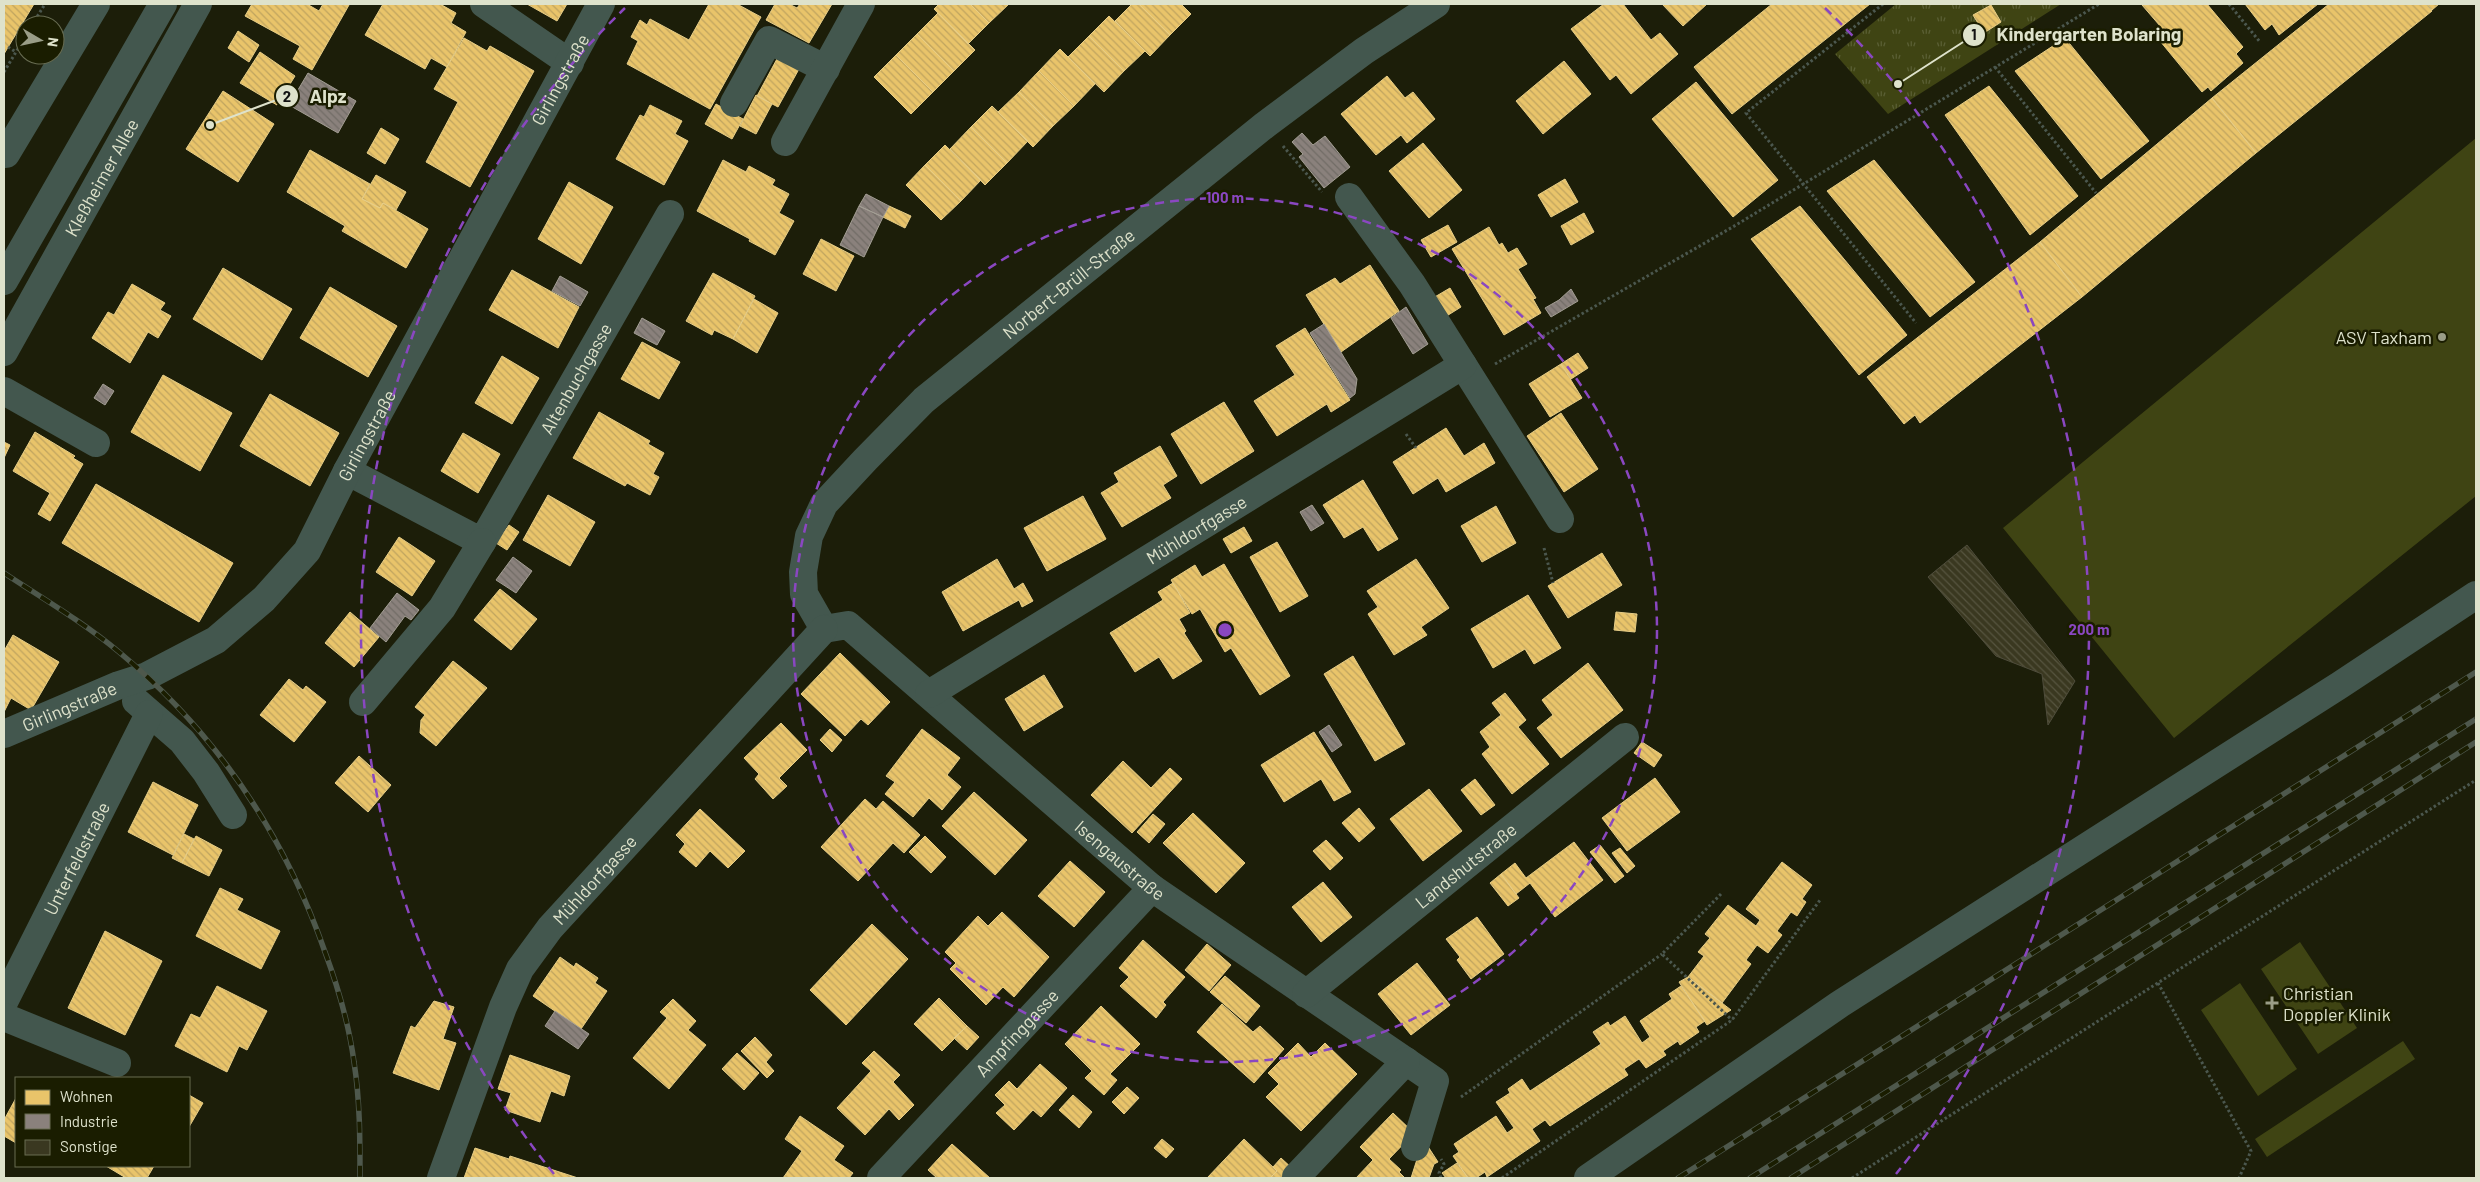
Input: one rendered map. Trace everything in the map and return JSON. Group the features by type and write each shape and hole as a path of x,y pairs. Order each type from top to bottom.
{"street":[{"path":"6,154 96,4"},
{"path":"4,281 163,4"},
{"name":"Kleßheimer Allee","path":"4,352 198,4"},
{"path":"484,4 570,63"},
{"name":"Girlingstraße","path":"4,734 119,685 133,682 164,669 216,640 264,599 308,551 347,471 602,4"},
{"path":"785,142 861,4"},
{"name":"Norbert-Brüll-Straße","path":"824,629 804,594 803,572 809,536 824,504 865,460 924,400 1265,125 1364,51 1436,4"},
{"path":"734,104 769,40 826,69"},
{"path":"1349,197 1412,284 1560,518"},
{"name":"Altenbuchgasse","path":"363,702 442,608 482,542 670,214"},
{"name":"Mühldorfgasse","path":"929,694 1467,372"},
{"path":"4,391 96,443"},
{"path":"347,471 482,542"},
{"path":"1588,1178 1840,1004 2340,685 2476,595"},
{"name":"Isengaustraße","path":"824,629 848,625 1152,888 1435,1081 1415,1146"},
{"name":"Mühldorfgasse","path":"442,1178 500,1015 520,969 550,928 824,629"},
{"path":"119,685 182,741 206,772 233,814"},
{"name":"Unterfeldstraße","path":"4,1002 150,714"},
{"name":"Landshutstraße","path":"1306,994 1625,737"},
{"name":"Ampfinggasse","path":"881,1178 1152,888"},
{"path":"4,1017 118,1064"},
{"path":"1294,1170 1399,1057"}],"path":[{"path":"38,15 45,4"},
{"path":"1883,4 1746,113 1916,323"},
{"path":"1467,372 1803,184 2099,4"},
{"path":"2229,4 2260,42"},
{"path":"8,47 15,51"},
{"path":"4,72 15,54"},
{"path":"1995,67 2096,193"},
{"path":"1295,160 1320,192 1349,197"},
{"path":"1544,548 1553,584"},
{"path":"1852,1178 2476,780"},
{"path":"1457,1102 1463,1094 1662,954 1721,894"},
{"path":"1502,1178 1732,1020 1820,900"},
{"path":"1662,954 1732,1020"},
{"path":"2158,983 2251,1151 2239,1178"},
{"path":"1440,1157 1444,1164 1439,1173 1440,1178"}],"green space":[{"path":"1896,4 2061,4 1888,114 1835,54"},
{"path":"2476,138 2476,496 2174,738 2003,528"},
{"path":"2300,942 2357,1028 2318,1054 2261,969"},
{"path":"2240,983 2297,1069 2258,1096 2201,1010"},
{"path":"2403,1041 2415,1059 2267,1157 2255,1139"}],"building: Wohnen":[{"path":"4,4 34,4 27,15 15,15 15,36 4,54"},
{"path":"252,4 307,4 319,11 323,4 349,5 312,70 293,59 300,46 245,16"},
{"path":"383,4 440,4 456,13 451,23 466,32 447,67 431,58 425,69 365,35"},
{"path":"527,4 567,4 557,21"},
{"path":"709,4 737,4 761,17 710,109 627,64 638,41 631,37 640,20 647,25 650,19 689,40"},
{"path":"775,4 789,4 797,8 800,4 832,4 809,43 766,20"},
{"path":"939,4 970,4 989,23 968,44 934,9"},
{"path":"970,4 1009,4 989,23"},
{"path":"1132,4 1139,4 1170,35 1150,56 1115,21"},
{"path":"1139,4 1181,4 1191,14 1170,35"},
{"path":"1604,4 1623,4 1651,40 1660,33 1678,54 1631,94 1616,75 1610,80 1571,29"},
{"path":"1662,4 1707,4 1683,26"},
{"path":"1772,4 1870,4 1732,114 1694,67"},
{"path":"2207,4 2243,47 2236,54 2243,63 2211,91 2208,87 2202,92 2160,41 2167,34 2142,5"},
{"path":"2245,4 2318,4 2279,35 2272,24 2265,30"},
{"path":"2329,4 2426,4 2432,11 2256,153 2212,98"},
{"path":"2427,4 2439,4 2432,10"},
{"path":"1991,5 2001,22 1984,33 1973,15"},
{"path":"938,13 975,50 954,71 917,34"},
{"path":"1109,16 1145,51 1124,71 1089,36"},
{"path":"238,31 259,45 249,62 228,48"},
{"path":"917,34 954,71 933,92 896,55"},
{"path":"1089,36 1124,71 1104,92 1068,57"},
{"path":"464,38 487,51 490,46 534,71 470,187 426,162 458,102 434,89"},
{"path":"2065,38 2149,141 2101,179 2015,71"},
{"path":"1060,49 1095,84 1074,106 1039,71"},
{"path":"260,52 295,76 277,105 240,83"},
{"path":"896,55 933,92 911,114 874,77"},
{"path":"778,57 799,69 778,107 757,96"},
{"path":"1564,61 1591,94 1543,134 1516,101"},
{"path":"1039,71 1074,106 1053,126 1019,92"},
{"path":"1387,76 1405,98 1413,92 1435,119 1407,143 1401,135 1376,155 1341,114"},
{"path":"1696,82 1778,180 1733,217 1652,119"},
{"path":"1989,86 2078,196 2030,235 1945,115"},
{"path":"223,91 274,124 238,182 186,149"},
{"path":"1019,92 1053,126 1033,147 998,112"},
{"path":"756,95 772,104 756,134 740,126"},
{"path":"2212,98 2256,153 2082,297 2040,242"},
{"path":"716,104 743,119 732,139 705,124"},
{"path":"650,105 682,121 675,134 688,141 664,185 616,159 640,115 644,117"},
{"path":"992,106 1028,141 1007,163 971,127"},
{"path":"971,127 1007,163 985,185 950,149"},
{"path":"381,128 399,139 385,164 367,153"},
{"path":"1423,143 1462,190 1429,218 1389,171"},
{"path":"945,145 981,180 961,201 925,165"},
{"path":"310,150 370,184 362,199 380,208 383,203 428,229 406,268 342,231 345,226 287,192"},
{"path":"723,160 746,172 749,166 775,180 772,185 789,194 779,213 794,221 775,255 749,241 750,239 697,211"},
{"path":"1874,160 1975,282 1930,317 1827,191"},
{"path":"925,165 961,201 941,220 906,185"},
{"path":"376,175 406,192 396,210 383,203 380,208 362,199"},
{"path":"1565,179 1578,202 1551,217 1538,195"},
{"path":"569,182 613,207 581,264 538,239"},
{"path":"889,206 911,216 905,228 883,217"},
{"path":"1800,206 1907,335 1859,375 1751,239"},
{"path":"1584,213 1594,232 1571,245 1561,226"},
{"path":"1448,225 1457,242 1431,257 1421,240"},
{"path":"1489,227 1499,245 1502,243 1508,253 1517,248 1527,264 1518,269 1536,298 1533,299 1541,313 1504,335 1452,249"},
{"path":"821,239 854,256 836,291 803,274"},
{"path":"2040,242 2082,297 1920,423 1915,415 1904,424 1867,377"},
{"path":"1370,265 1399,311 1341,352 1306,295 1335,278 1340,284"},
{"path":"223,268 292,309 262,360 193,319"},
{"path":"512,270 579,307 558,348 489,310"},
{"path":"713,273 755,296 733,339 714,330 712,335 686,321"},
{"path":"132,284 165,303 160,310 171,316 158,338 148,332 130,363 92,338 108,312 114,315"},
{"path":"330,287 397,326 368,377 300,338"},
{"path":"1450,288 1461,307 1445,317 1433,298"},
{"path":"754,299 778,313 757,353 733,339"},
{"path":"1305,328 1350,400 1331,412 1327,404 1277,436 1254,401 1295,375 1276,346"},
{"path":"642,342 680,362 659,399 621,379"},
{"path":"1578,353 1588,368 1571,379 1561,364"},
{"path":"502,356 539,378 512,424 475,403"},
{"path":"1561,364 1582,398 1550,417 1529,384"},
{"path":"163,375 232,413 200,471 131,432"},
{"path":"270,394 339,433 310,486 240,446"},
{"path":"1224,402 1254,451 1201,484 1171,434"},
{"path":"599,412 650,441 648,444 664,453 653,474 659,477 650,495 627,483 625,486 573,458"},
{"path":"1561,413 1598,469 1564,492 1527,436"},
{"path":"1446,428 1464,456 1484,443 1495,463 1446,492 1438,478 1413,494 1393,462"},
{"path":"35,432 75,456 73,458 83,464 50,521 38,514 50,493 13,471"},
{"path":"463,433 500,454 478,493 441,471"},
{"path":"4,442 10,445 4,458"},
{"path":"1160,446 1177,476 1163,485 1171,498 1122,527 1101,493 1119,482 1114,473"},
{"path":"1363,480 1398,539 1378,551 1363,527 1344,538 1323,505"},
{"path":"96,484 233,563 199,622 62,543"},
{"path":"548,495 595,522 570,566 523,540"},
{"path":"1083,496 1106,539 1047,571 1024,528"},
{"path":"1496,506 1516,543 1482,562 1461,526"},
{"path":"509,525 519,532 507,550 496,543"},
{"path":"1244,527 1252,541 1231,553 1223,539"},
{"path":"399,537 435,561 412,596 376,572"},
{"path":"1277,542 1308,596 1280,612 1250,557"},
{"path":"1602,553 1622,585 1568,618 1548,586"},
{"path":"997,559 1014,589 1023,583 1033,601 1022,607 1019,600 963,631 942,592"},
{"path":"1416,559 1449,608 1421,627 1427,635 1394,655 1368,614 1378,607 1367,591"},
{"path":"1224,564 1290,676 1260,695 1231,648 1225,652 1200,609 1192,614 1171,580 1195,565 1202,577"},
{"path":"1173,583 1190,613 1179,619 1186,631 1184,633 1202,661 1173,679 1159,657 1135,672 1110,633 1163,600 1158,592"},
{"path":"500,589 537,619 511,650 474,620"},
{"path":"1528,595 1561,648 1534,664 1525,649 1493,668 1471,629"},
{"path":"350,612 379,637 354,667 325,643"},
{"path":"1616,612 1637,614 1635,632 1614,630"},
{"path":"13,635 59,662 31,710 11,698 4,712 4,651"},
{"path":"840,653 890,702 868,725 861,719 845,736 801,694"},
{"path":"1353,656 1405,744 1375,761 1324,674"},
{"path":"453,661 487,688 436,746 420,733 421,720 425,715 415,707"},
{"path":"1588,663 1623,710 1561,758 1537,728 1553,715 1542,700"},
{"path":"1044,675 1063,707 1024,731 1005,699"},
{"path":"289,679 303,690 306,686 326,702 294,742 260,715"},
{"path":"1505,693 1526,720 1518,727 1549,764 1512,794 1482,754 1490,747 1480,732 1501,715 1492,703"},
{"path":"781,723 807,750 779,778 787,786 773,799 755,779 759,774 744,758"},
{"path":"830,729 842,740 832,752 820,740"},
{"path":"922,729 960,758 947,775 961,787 942,810 929,798 913,817 885,794 895,782 886,776"},
{"path":"1314,732 1351,792 1334,801 1321,779 1284,802 1261,765"},
{"path":"1642,742 1662,755 1654,767 1634,753"},
{"path":"359,756 391,785 368,812 335,783"},
{"path":"1123,761 1151,788 1170,768 1182,779 1132,833 1091,795"},
{"path":"1655,778 1680,812 1627,851 1602,818"},
{"path":"1475,779 1495,805 1481,815 1461,790"},
{"path":"153,782 198,805 173,855 128,832"},
{"path":"1429,789 1462,831 1423,861 1390,819"},
{"path":"974,792 1027,840 995,875 942,826"},
{"path":"865,799 876,809 883,801 920,835 904,853 893,843 858,881 821,847"},
{"path":"1359,808 1375,828 1359,842 1342,823"},
{"path":"700,809 745,851 728,868 710,851 696,867 679,852 685,844 676,835"},
{"path":"1193,813 1245,863 1216,893 1163,843"},
{"path":"1153,814 1165,824 1149,843 1137,832"},
{"path":"184,834 194,839 182,863 172,858"},
{"path":"196,836 222,850 209,876 182,863"},
{"path":"925,836 946,857 931,873 909,852"},
{"path":"1326,840 1343,858 1330,870 1313,851"},
{"path":"1574,842 1603,880 1555,917 1530,883 1516,894 1501,874 1515,863 1526,878"},
{"path":"1600,845 1624,876 1615,883 1590,852"},
{"path":"1620,848 1635,866 1627,873 1612,853"},
{"path":"1070,861 1105,892 1074,927 1038,896"},
{"path":"1782,862 1812,885 1802,899 1806,902 1797,916 1791,912 1777,931 1782,935 1768,953 1757,945 1746,960 1751,964 1722,1003 1688,977 1704,956 1698,952 1710,938 1705,934 1728,905 1756,926 1760,920 1746,909"},
{"path":"1501,874 1519,898 1508,906 1490,883"},
{"path":"1323,882 1352,917 1321,942 1292,907"},
{"path":"220,888 243,899 237,910 280,931 261,969 196,936"},
{"path":"1002,912 1049,957 1014,997 1003,987 986,1005 950,969 956,963 945,952 978,916 988,926"},
{"path":"1477,917 1504,954 1471,979 1457,960 1460,957 1446,939"},
{"path":"872,924 908,959 846,1025 810,990"},
{"path":"105,931 162,961 125,1035 68,1008"},
{"path":"1143,940 1185,977 1163,1002 1166,1005 1156,1018 1120,986 1129,977 1119,968"},
{"path":"1207,944 1231,965 1209,991 1185,970"},
{"path":"560,957 574,967 576,963 598,978 595,983 607,991 581,1029 533,996"},
{"path":"1417,963 1450,1005 1411,1035 1378,994"},
{"path":"1225,976 1260,1006 1246,1023 1210,992"},
{"path":"1688,977 1731,1010 1707,1025 1679,982"},
{"path":"217,986 267,1011 247,1050 239,1046 227,1072 175,1046 191,1014 200,1018"},
{"path":"1681,986 1705,1021 1696,1027 1699,1032 1680,1045 1678,1041 1663,1051 1666,1055 1646,1068 1639,1059 1624,1069 1628,1075 1550,1126 1545,1120 1532,1129 1540,1141 1487,1177 1485,1172 1476,1178 1468,1178 1453,1156 1459,1152 1454,1144 1496,1116 1507,1133 1514,1128 1496,1102 1510,1093 1508,1089 1522,1079 1530,1091 1601,1044 1593,1032 1608,1022 1610,1026 1625,1016 1642,1043 1650,1037 1640,1021 1672,999 1669,994"},
{"path":"939,998 967,1026 942,1051 914,1024"},
{"path":"673,999 696,1021 688,1030 706,1045 669,1089 633,1058 667,1018 660,1012"},
{"path":"434,1001 454,1007 443,1039 456,1043 439,1090 393,1073 411,1026 415,1028"},
{"path":"1222,1004 1253,1032 1260,1026 1284,1049 1254,1083 1197,1032"},
{"path":"1101,1006 1140,1044 1110,1074 1117,1080 1104,1095 1085,1078 1092,1071 1065,1044"},
{"path":"967,1026 979,1037 967,1050 954,1038"},
{"path":"755,1037 772,1055 766,1062 774,1071 767,1078 741,1051"},
{"path":"1298,1043 1311,1057 1325,1043 1357,1074 1301,1131 1266,1097 1279,1084 1268,1073"},
{"path":"874,1051 900,1075 893,1082 914,1105 899,1120 889,1109 865,1135 837,1108 871,1071 862,1063"},
{"path":"737,1053 759,1073 744,1090 722,1069"},
{"path":"510,1055 570,1076 564,1096 551,1091 540,1122 505,1110 511,1093 498,1089"},
{"path":"1040,1064 1067,1088 1041,1117 1033,1110 1014,1130 996,1113 1005,1105 995,1095 1009,1081 1017,1089"},
{"path":"1127,1087 1139,1098 1124,1114 1112,1102"},
{"path":"1073,1095 1092,1112 1079,1128 1059,1110"},
{"path":"190,1096 203,1103 190,1125"},
{"path":"15,1100 15,1142 4,1136 4,1120"},
{"path":"1393,1113 1414,1133 1389,1159 1401,1170 1399,1172 1405,1178 1356,1178 1373,1160 1360,1147"},
{"path":"800,1116 844,1146 834,1160 853,1173 849,1178 783,1178 802,1151 785,1139"},
{"path":"1162,1139 1174,1149 1166,1158 1154,1148"},
{"path":"1244,1139 1277,1171 1270,1178 1207,1178"},
{"path":"952,1144 990,1178 937,1178 928,1170"},
{"path":"1427,1145 1438,1162 1434,1164 1429,1178 1411,1178 1420,1150"},
{"path":"475,1148 509,1159 510,1156 578,1178 464,1178"},
{"path":"1281,1158 1294,1170 1285,1178 1270,1178 1277,1171 1273,1167"},
{"path":"1457,1163 1468,1178 1446,1178 1442,1173"},
{"path":"108,1167 153,1167 147,1178 126,1178"}],"building: Industrie":[{"path":"308,73 356,101 338,133 289,105"},
{"path":"1302,133 1313,145 1325,136 1350,167 1324,188 1299,157 1303,154 1292,142"},
{"path":"866,194 889,206 883,217 859,206"},
{"path":"859,206 883,217 864,257 840,245"},
{"path":"560,276 588,292 580,306 552,291"},
{"path":"1571,289 1578,301 1551,317 1545,308 1559,300"},
{"path":"1406,307 1428,344 1413,354 1391,318"},
{"path":"642,318 665,331 657,345 634,333"},
{"path":"1324,324 1357,379 1355,394 1350,398 1310,333"},
{"path":"103,384 114,391 105,405 94,398"},
{"path":"1312,505 1324,523 1311,531 1300,512"},
{"path":"513,557 532,571 516,593 496,580"},
{"path":"397,593 419,610 411,620 405,616 386,642 370,628"},
{"path":"1329,725 1342,745 1332,752 1319,732"},
{"path":"555,1011 589,1034 578,1049 545,1026"}],"building: Sonstige":[{"path":"1967,545 2075,681 2048,725 2042,674 1996,656 1928,577"}],"railway":[{"path":"4,573 91,631 119,652 154,683 216,751 243,788 267,826 289,867 308,909 330,965 342,1006 352,1048 356,1076 360,1134 360,1178"},
{"path":"1678,1178 2476,672"},
{"path":"1750,1178 2476,719"},
{"path":"1791,1178 2476,742"}],"place":[{"name":"Kindergarten Bolaring","path":"1898,84"},
{"name":"Alpz","path":"210,125"},
{"name":"ASV Taxham","path":"2442,337"},
{"name":"Christian Doppler Klinik","path":"2272,1003"}]}
